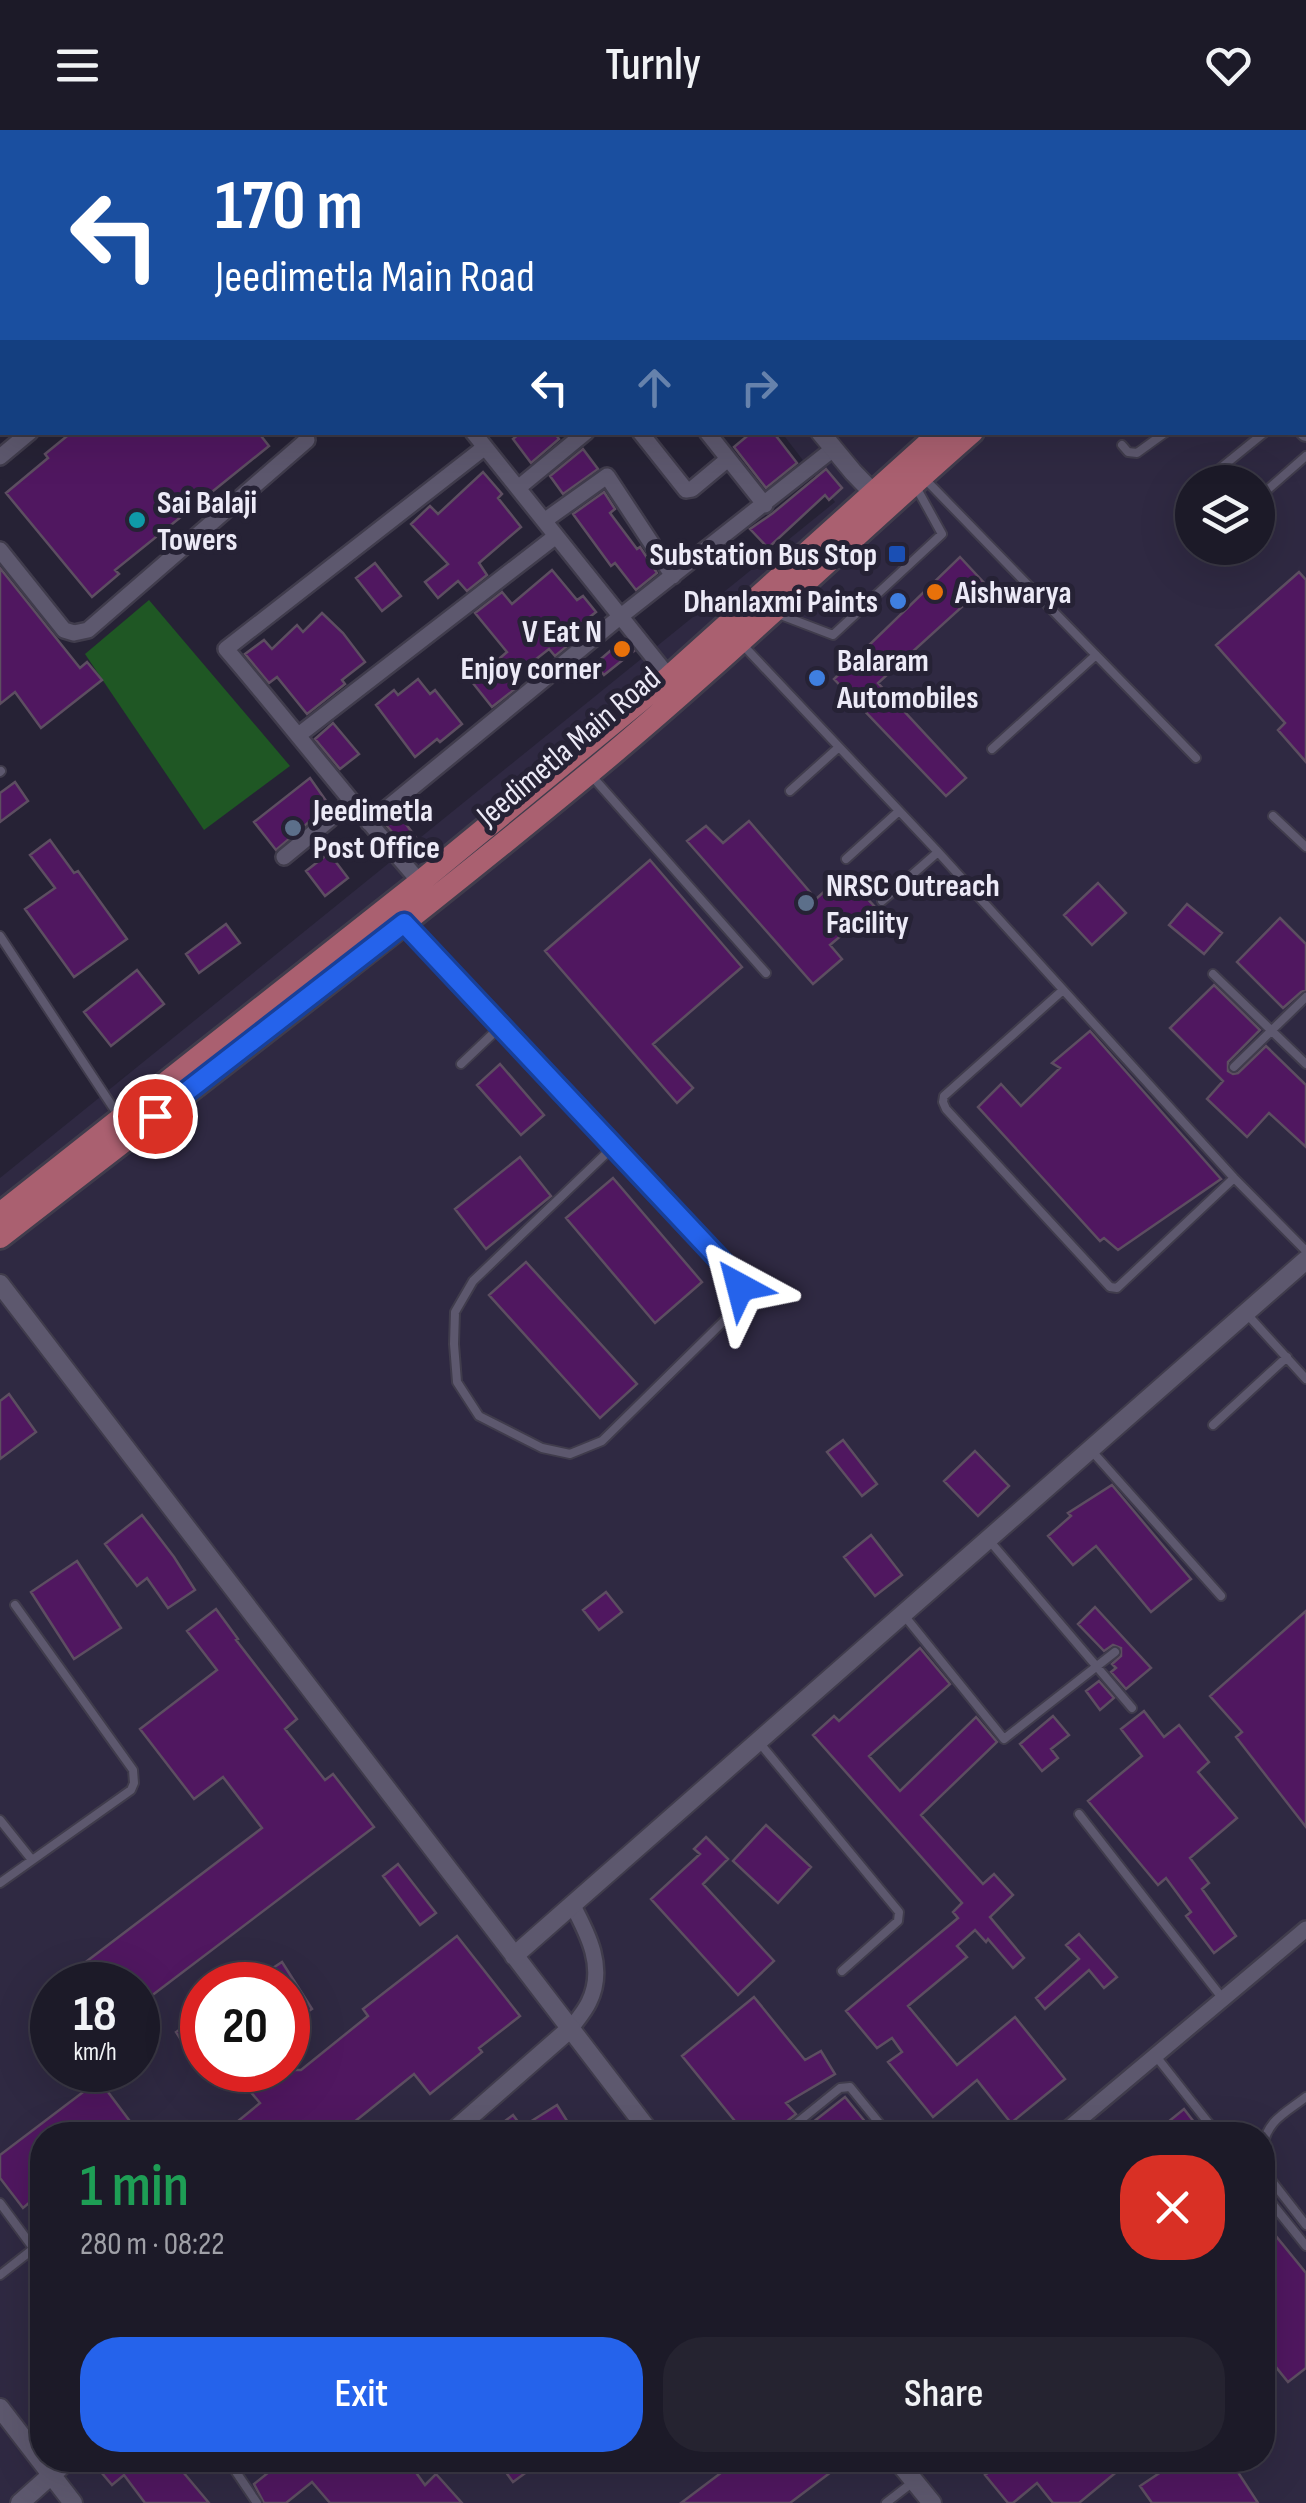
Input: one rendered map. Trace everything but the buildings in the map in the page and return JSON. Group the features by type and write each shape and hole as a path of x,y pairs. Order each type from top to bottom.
{"main road":[{"name":"Jeedimetla Main Road","path":"0,1236 404,923 589,774 774,612 939,435"},
{"name":"Jeedimetla Main Road","path":"0,1214 420,882 881,501 918,480 969,435"}],"street":[{"path":"0,458 27,435"},
{"path":"0,550 64,630 88,630 309,435"},
{"path":"475,435 670,677"},
{"path":"518,488 582,435"},
{"path":"642,435 686,490 728,459"},
{"path":"709,435 765,505"},
{"path":"822,435 881,501"},
{"path":"420,882 226,649 485,447"},
{"path":"368,823 620,616 833,450"},
{"path":"544,520 607,476 672,576"},
{"path":"300,734 556,536"},
{"path":"284,857 351,802"},
{"path":"514,1956 1306,1260"},
{"path":"0,1284 642,2122"},
{"path":"464,2122 571,2028 589,2002 596,1981 594,1958 590,1937 572,1904"},
{"path":"1076,2122 1306,1929"},
{"path":"0,2408 30,2449"},
{"path":"47,2472 73,2503"},
{"path":"20,2503 54,2472"},
{"path":"906,2472 932,2503"}],"lane":[{"path":"1122,445 1128,452 1138,453 1162,435"},
{"path":"1223,465 1260,435"},
{"path":"1275,483 1306,456"},
{"path":"774,612 833,636 942,534 918,480"},
{"path":"918,480 1196,758"},
{"path":"740,643 1306,1251"},
{"path":"992,749 1096,655"},
{"path":"790,791 839,747"},
{"path":"589,774 766,974"},
{"path":"846,859 899,810"},
{"path":"1273,816 1306,848"},
{"path":"882,900 938,852"},
{"path":"404,923 614,1146 737,1278 740,1287 737,1308 602,1441 570,1454 542,1448 478,1416 457,1382 455,1312 473,1281 614,1146"},
{"path":"0,936 121,1118"},
{"path":"1213,974 1306,1064"},
{"path":"1063,990 944,1096 946,1109 1110,1287 1117,1288 1234,1178"},
{"path":"1234,1067 1306,996"},
{"path":"461,1064 501,1026"},
{"path":"1246,1313 1306,1379"},
{"path":"1213,1425 1287,1358"},
{"path":"1090,1450 1222,1596"},
{"path":"988,1539 1132,1708"},
{"path":"0,1883 132,1790 134,1783 133,1770 15,1605"},
{"path":"903,1614 1004,1739 1115,1652"},
{"path":"758,1741 899,1912 898,1921 842,1971"},
{"path":"1079,1814 1223,1999"},
{"path":"0,1820 32,1860"},
{"path":"1155,2055 1208,2122"},
{"path":"798,2122 840,2088 850,2087 878,2122"},
{"path":"1274,2122 1306,2097"},
{"path":"1275,2186 1306,2225"},
{"path":"0,2203 30,2237"},
{"path":"1275,2207 1306,2246"},
{"path":"0,2275 30,2252"},
{"path":"236,2472 257,2503"},
{"path":"886,2503 914,2482"}],"shaded area":[{"path":"784,435 1306,435 1306,2503 0,2503 0,1178 835,502"}],"green space":[{"path":"149,600 290,766 204,830 85,654"}],"place":[{"name":"Sai Balaji Towers","path":"137,520"},
{"name":"Substation Bus Stop","path":"897,554"},
{"name":"Aishwarya","path":"935,592"},
{"name":"Dhanlaxmi Paints","path":"898,601"},
{"name":"V Eat N Enjoy corner","path":"622,649"},
{"name":"Balaram Automobiles","path":"817,678"},
{"name":"Jeedimetla Post Office","path":"293,828"},
{"name":"NRSC Outreach Facility","path":"806,903"}],"route":[{"path":"155,1116 404,923 737,1278 740,1287"}]}
